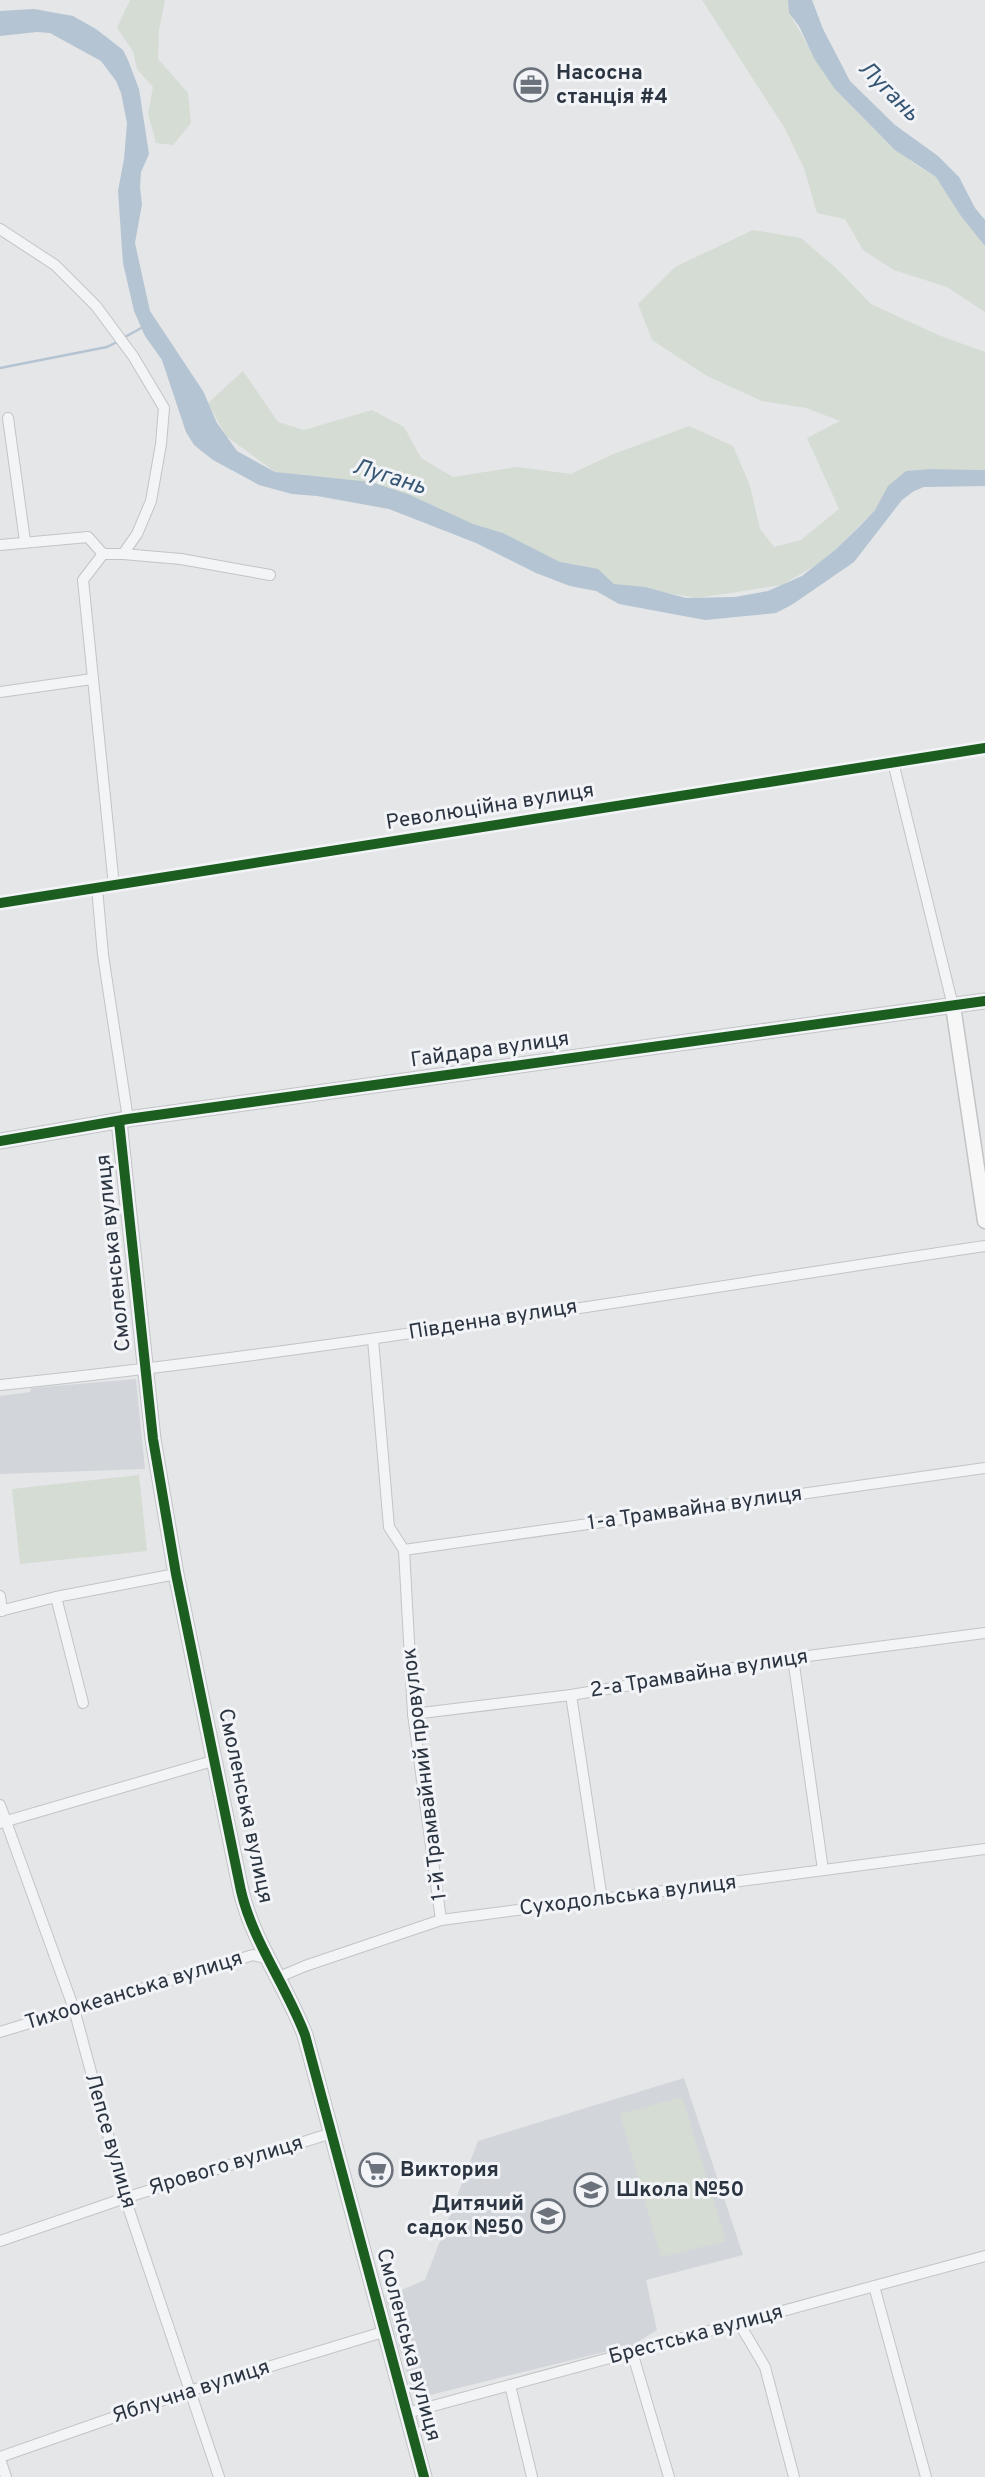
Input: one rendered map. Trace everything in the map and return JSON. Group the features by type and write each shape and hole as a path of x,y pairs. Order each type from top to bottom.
{"street":[{"path":"0,229 55,265 96,306 133,356 163,408 151,501 137,534 123,554"},
{"path":"8,418 25,541"},
{"path":"0,545 88,537 103,554 181,559 270,575"},
{"path":"103,554 83,580 114,886"},
{"path":"0,692 92,679"},
{"name":"Революційна вулиця","path":"0,903 985,748"},
{"path":"894,762 953,1006 985,1221"},
{"path":"97,888 123,1120"},
{"name":"Гайдара вулиця","path":"0,1140 123,1120 985,1001"},
{"name":"Смоленська вулиця","path":"123,1120 153,1439 176,1574 246,1912 295,2009 305,2035 424,2477"},
{"name":"Південна вулиця","path":"0,1385 146,1370 373,1339 985,1246"},
{"name":"1-й Трамвайний провулок","path":"373,1339 389,1527 404,1550 413,1714 442,1920"},
{"name":"1-а Трамвайна вулиця","path":"404,1550 985,1468"},
{"path":"0,1596 1,1611 56,1597 176,1574"},
{"path":"56,1597 83,1703"},
{"name":"2-а Трамвайна вулиця","path":"413,1714 571,1695 793,1658 985,1633"},
{"path":"793,1658 823,1870"},
{"path":"571,1695 601,1899"},
{"path":"2,1822 216,1760"},
{"name":"Лепсе вулиця","path":"0,1805 2,1822 74,2009 125,2197 219,2477"},
{"name":"Суходольська вулиця","path":"279,1977 304,1966 442,1920 985,1849"},
{"name":"Тихоокеанська вулиця","path":"0,2032 253,1955 269,1959"},
{"name":"Ярового вулиця","path":"0,2241 125,2197 332,2133"},
{"name":"Брестська вулиця","path":"407,2413 985,2256"},
{"path":"874,2286 926,2477"},
{"path":"739,2323 765,2367 794,2477"},
{"name":"Яблучна вулиця","path":"0,2458 189,2391 383,2332"},
{"path":"632,2352 669,2477"},
{"path":"510,2385 532,2477"},
{"path":"0,2458 6,2477"}],"shaded area":[{"path":"130,0 165,0 159,30 158,59 188,93 191,123 173,145 156,143 148,114 153,87 137,69 133,51 117,28"},
{"path":"702,0 789,0 789,13 826,76 913,163 936,177 985,246 985,312 947,287 894,270 863,250 845,219 817,213 804,168 784,127"},
{"path":"753,230 801,238 837,269 871,304 938,335 985,352 985,470 906,471 888,487 875,510 835,550 782,585 697,598 614,584 560,562 503,533 318,478 275,472 226,436 208,403 243,371 278,422 304,430 372,410 404,427 421,458 453,477 517,467 571,474 611,455 689,426 733,446 750,486 760,529 774,547 801,540 839,509 807,438 840,421 806,408 762,401 707,376 652,340 638,304 675,267"},
{"path":"136,1379 145,1469 0,1474 0,1396 30,1392 31,1388"},
{"path":"139,1475 147,1551 20,1564 12,1489"},
{"name":"Школа №50","path":"684,2078 743,2255 646,2280 657,2330 633,2345 414,2399 385,2297 425,2280 478,2141"},
{"path":"682,2097 726,2241 661,2257 620,2114"}],"water":[{"path":"788,0 812,0 823,29 850,81 895,125 938,156 959,177 975,208 985,220 985,246 961,216 936,177 895,150 835,89 789,13"},
{"path":"34,9 73,16 96,29 123,50 139,89 149,154 141,172 142,204 135,243 150,311 203,391 217,423 237,451 275,472 371,482 410,495 473,524 503,533 560,562 598,569 614,584 645,587 686,598 735,597 768,591 802,576 861,525 875,510 888,486 906,471 985,470 985,486 924,487 914,491 902,500 854,562 793,604 776,613 705,620 619,604 596,591 570,586 536,573 476,543 389,509 292,494 259,485 213,460 194,445 186,432 162,360 145,336 134,311 123,263 118,191 127,123 116,81 101,61 50,33 0,36 0,11"}],"waterway":[{"path":"125,337 143,327"},
{"path":"0,368 107,347 119,341"}],"cycle path":[{"path":"0,903 985,748"},
{"path":"0,1141 128,1119 985,1001"},
{"path":"119,1121 153,1439 176,1574 241,1891 253,1928 305,2035 424,2477"}],"place":[{"name":"Насосна станція #4","path":"531,85"},
{"name":"Виктория","path":"376,2170"},
{"name":"Школа №50","path":"591,2190"},
{"name":"Дитячий садок №50","path":"548,2216"}],"water label":[{"name":"Лугань","path":"888,92"},
{"name":"Лугань","path":"389,478"}]}
